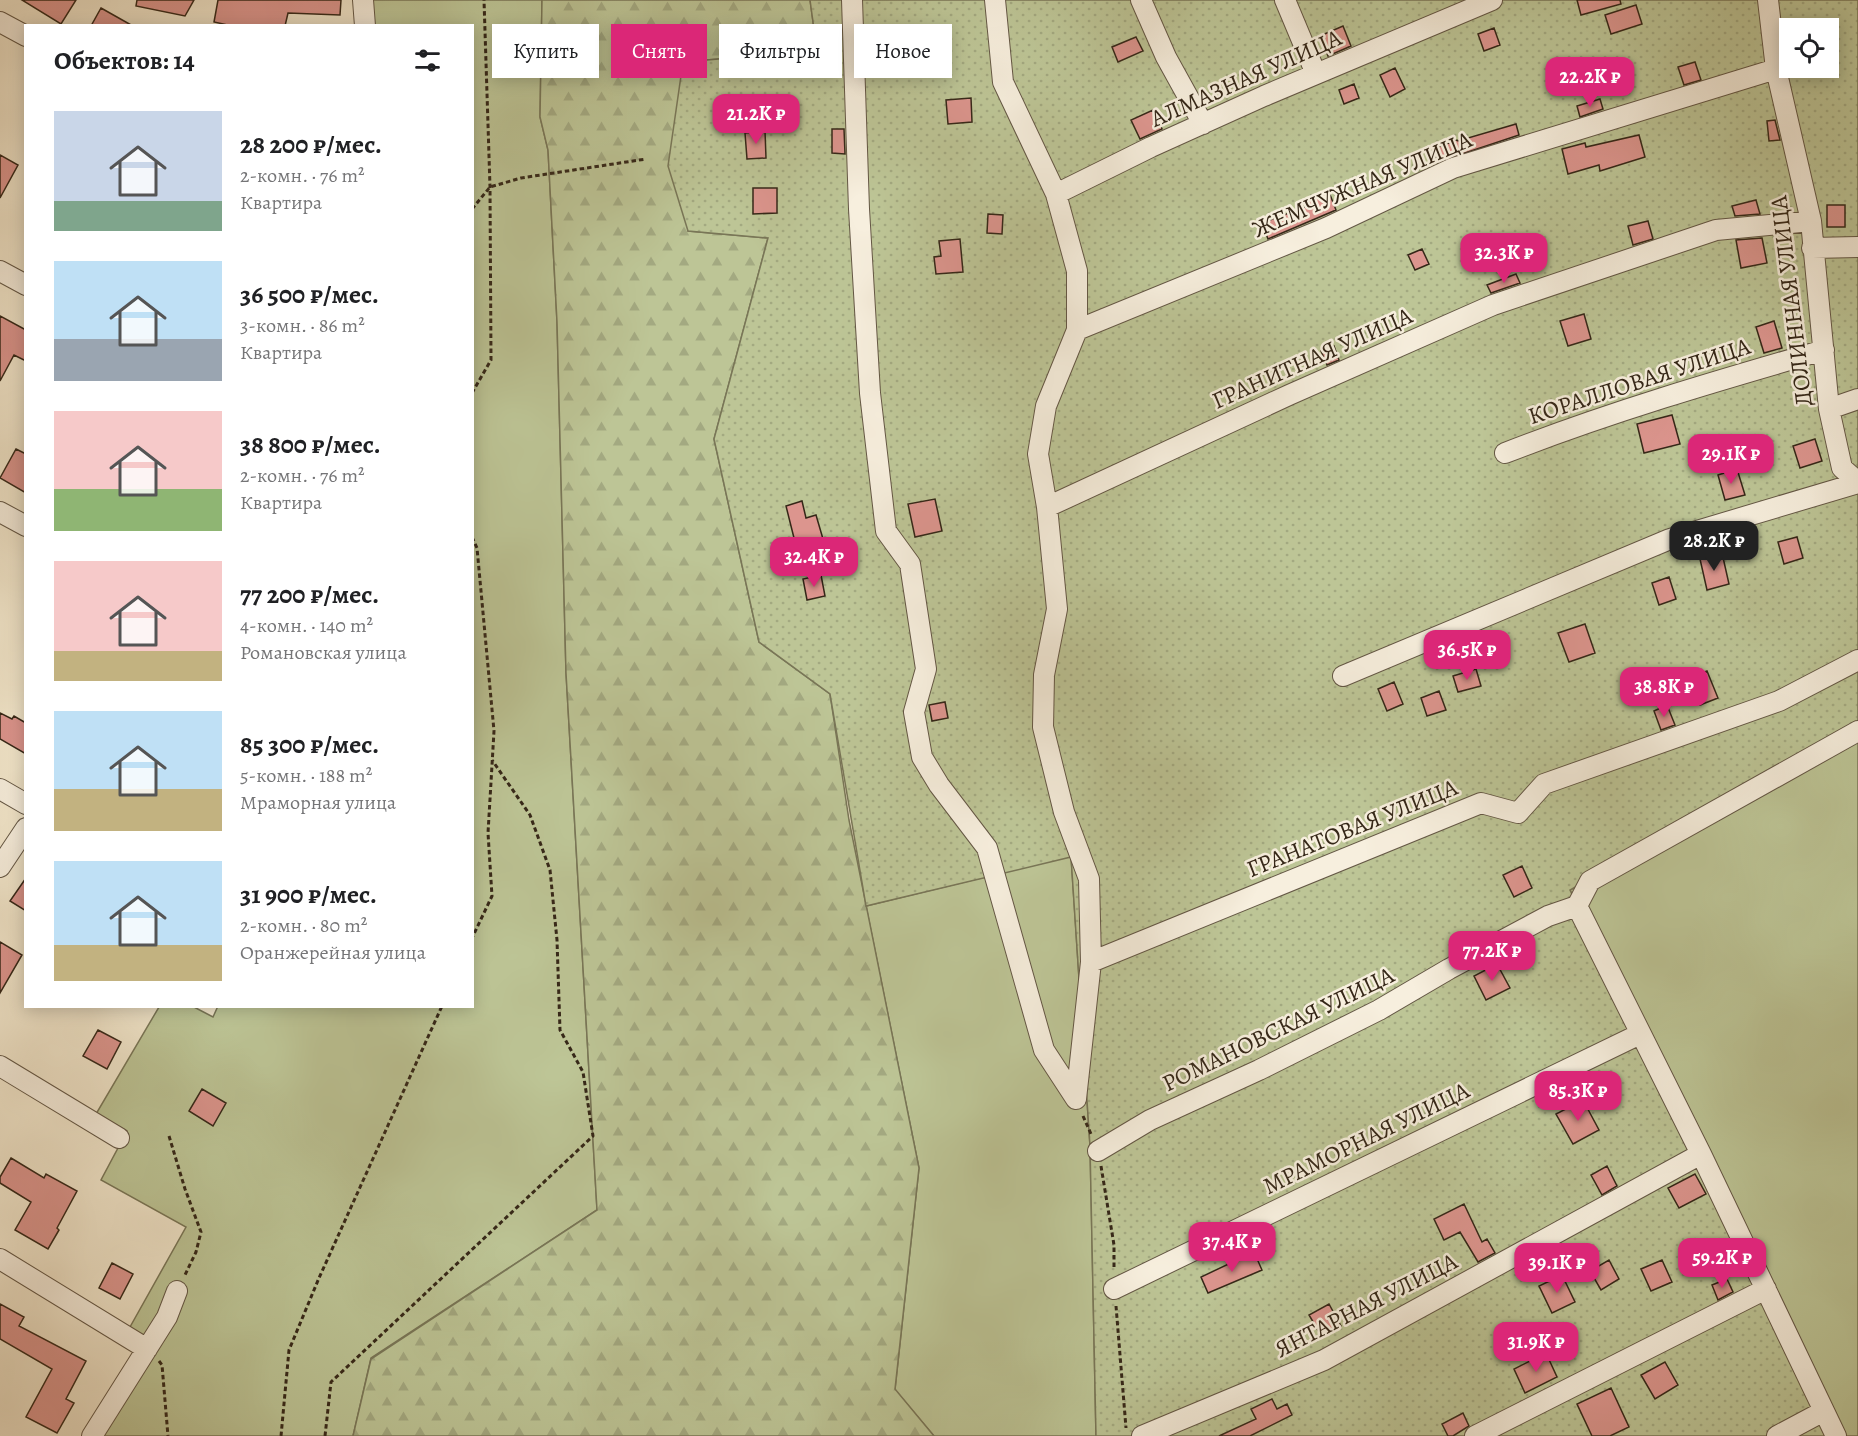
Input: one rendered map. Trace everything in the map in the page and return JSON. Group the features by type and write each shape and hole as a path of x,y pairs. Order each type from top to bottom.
{"street":[{"path":"363,0 365,24"},
{"path":"852,0 859,209 870,393 886,531 910,564 926,669 914,712 922,757 939,785 987,848 1044,1050 1076,1098"},
{"path":"995,0 1003,82 1056,194 1077,271 1077,330 1046,406 1038,454 1047,507 1057,609 1044,675 1043,727 1064,812 1089,879 1091,962 1076,1098"},
{"path":"1141,0 1166,57 1203,124"},
{"path":"1285,0 1316,74"},
{"name":"АЛМАЗНАЯ УЛИЦА","path":"1056,194 1203,124 1492,0"},
{"name":"ДОЛИННАЯ УЛИЦА","path":"1768,0 1776,69 1811,221 1829,410 1842,468 1858,482"},
{"path":"0,22 24,35"},
{"name":"ЖЕМЧУЖНАЯ УЛИЦА","path":"1077,330 1326,228 1453,168 1776,69"},
{"name":"ГРАНИТНАЯ УЛИЦА","path":"1047,507 1288,395 1493,305 1716,230 1811,221"},
{"path":"1812,248 1858,247"},
{"path":"0,271 24,284"},
{"name":"КОРАЛЛОВАЯ УЛИЦА","path":"1505,453 1572,427 1689,388 1824,350"},
{"path":"1829,410 1858,399"},
{"path":"1343,676 1670,539 1858,482"},
{"path":"0,512 24,525"},
{"name":"ГРАНАТОВАЯ УЛИЦА","path":"1091,962 1481,803 1518,813 1544,784 1779,701 1858,660"},
{"path":"1836,1436 1701,1154 1577,906 1590,881 1858,731"},
{"path":"0,789 24,803"},
{"path":"0,867 24,831"},
{"name":"РОМАНОВСКАЯ УЛИЦА","path":"1098,1151 1150,1120 1259,1070 1379,1010 1449,969 1548,916 1577,906"},
{"name":"МРАМОРНАЯ УЛИЦА","path":"1114,1289 1640,1034"},
{"path":"0,1066 119,1138"},
{"name":"ЯНТАРНАЯ УЛИЦА","path":"1142,1436 1324,1360 1701,1154"},
{"path":"0,1259 147,1349"},
{"path":"1475,1436 1766,1289"},
{"path":"92,1436 167,1317 177,1291"},
{"path":"1777,1436 1824,1411"}],"path":[{"path":"474,390 491,360 490,187 484,0"},
{"path":"474,207 490,187 521,178 645,159"},
{"path":"474,541 477,548 494,731 488,833 492,896 474,934"},
{"path":"324,1436 331,1382 593,1136 583,1072 560,1030 557,940 550,870 530,815 492,760"},
{"path":"281,1436 289,1350 440,1008"},
{"path":"1076,1098 1098,1151 1114,1245 1114,1289 1127,1436"},
{"path":"169,1136 201,1232 196,1252 177,1291"},
{"path":"147,1349 162,1365 168,1436"}],"green space":[{"path":"356,0 542,0 542,24 492,24 492,78 541,78 540,117 548,150 557,322 566,673 597,1210 371,1358 353,1436 97,1436 155,1348 130,1327 186,1227 101,1180 127,1131 96,1114 158,1008 196,1008 213,1017 217,1008 474,1008 474,24 358,24"},
{"path":"542,0 810,0 813,24 719,24 719,59 707,60 707,24 611,24 611,78 683,78 688,231 768,238 714,439 759,642 830,694 849,820 919,1168 895,1389 934,1436 353,1436 371,1359 597,1210 566,673 557,322 548,150 540,117 541,78 599,78 599,24 542,24"},
{"path":"810,0 1858,0 1858,724 1570,890 1831,1436 1096,1436 1090,1146 1071,857 866,906 830,694 759,642 714,439 768,238 688,231 668,166 681,78 707,78 707,60 719,59 719,78 842,78 842,24 813,24"},
{"path":"1858,730 1858,1436 1841,1436 1570,890"},
{"path":"1071,856 1090,1146 1096,1436 934,1436 895,1390 919,1168 866,906"}],"building":[{"path":"22,0 76,0 61,24"},
{"path":"137,0 194,0 185,16 136,6"},
{"path":"218,0 341,0 340,15 288,13 285,24 214,22"},
{"path":"1577,0 1620,0 1621,4 1581,15"},
{"path":"1636,5 1642,24 1611,34 1605,15"},
{"path":"101,8 129,24 92,24"},
{"path":"1343,26 1351,46 1328,56 1320,36"},
{"path":"1494,28 1500,45 1484,51 1478,34"},
{"path":"1136,37 1143,51 1118,62 1112,47"},
{"path":"1695,62 1701,80 1684,85 1678,67"},
{"path":"1395,68 1405,89 1390,97 1380,75"},
{"path":"1354,84 1359,98 1344,104 1339,90"},
{"path":"971,98 972,122 948,124 946,100"},
{"path":"1600,99 1603,109 1580,117 1577,106"},
{"path":"743,102 743,125 722,126 722,103"},
{"path":"1153,110 1162,129 1140,139 1131,120"},
{"path":"1775,120 1780,140 1769,141 1767,121"},
{"path":"1516,124 1519,135 1438,162 1433,149"},
{"path":"832,129 844,129 845,154 832,153"},
{"path":"765,131 766,158 747,159 745,133"},
{"path":"1639,135 1645,157 1600,171 1599,165 1568,174 1562,149 1585,143 1586,147"},
{"path":"0,155 18,165 0,198"},
{"path":"753,188 777,188 777,213 753,214"},
{"path":"1329,192 1336,210 1268,239 1262,223 1308,206 1307,202"},
{"path":"1756,200 1760,214 1735,216 1732,206"},
{"path":"1827,205 1845,205 1845,227 1827,227"},
{"path":"988,214 1003,215 1002,234 987,233"},
{"path":"1648,221 1653,239 1633,245 1628,226"},
{"path":"1762,238 1767,263 1741,268 1736,240"},
{"path":"960,239 963,272 936,274 934,257 941,256 939,241"},
{"path":"1422,249 1429,264 1415,270 1408,255"},
{"path":"1516,274 1520,283 1491,293 1487,285"},
{"path":"1584,314 1591,339 1568,346 1560,321"},
{"path":"0,316 24,329 24,360 14,355 0,381"},
{"path":"1774,321 1782,348 1764,353 1756,327"},
{"path":"1334,346 1339,360 1327,365 1321,351"},
{"path":"1672,415 1680,444 1644,453 1637,424"},
{"path":"1815,439 1822,461 1800,468 1793,446"},
{"path":"16,449 24,453 24,492 0,478"},
{"path":"1737,469 1745,495 1725,500 1718,475"},
{"path":"935,499 942,531 915,537 908,504"},
{"path":"802,501 806,518 816,515 823,539 796,546 786,506"},
{"path":"1797,537 1803,558 1784,564 1778,542"},
{"path":"1722,553 1729,584 1707,590 1700,559"},
{"path":"821,575 825,596 807,600 803,579"},
{"path":"1669,577 1676,599 1659,605 1652,583"},
{"path":"1585,624 1595,653 1569,662 1558,633"},
{"path":"1476,669 1481,686 1458,692 1453,676"},
{"path":"1707,671 1718,698 1700,705 1689,678"},
{"path":"1394,682 1403,704 1387,711 1378,689"},
{"path":"1439,691 1446,710 1427,716 1421,698"},
{"path":"945,702 948,718 932,721 929,705"},
{"path":"1667,705 1675,725 1661,730 1654,711"},
{"path":"0,713 12,719 14,716 24,722 24,753 0,739"},
{"path":"1522,866 1532,888 1514,897 1503,875"},
{"path":"24,881 24,910 10,901"},
{"path":"0,942 22,955 0,993"},
{"path":"1497,964 1510,988 1486,1000 1474,976"},
{"path":"98,1030 121,1042 107,1069 83,1056"},
{"path":"202,1089 226,1103 213,1126 189,1111"},
{"path":"1583,1100 1599,1130 1573,1144 1556,1114"},
{"path":"11,1158 44,1178 46,1174 77,1191 48,1249 15,1230 31,1202 0,1183 0,1177"},
{"path":"1607,1166 1617,1186 1602,1195 1591,1175"},
{"path":"1695,1174 1706,1194 1679,1208 1668,1188"},
{"path":"1464,1204 1482,1242 1487,1239 1495,1253 1478,1262 1460,1232 1444,1240 1434,1219"},
{"path":"1254,1252 1262,1270 1208,1293 1201,1277"},
{"path":"1609,1260 1619,1279 1601,1290 1590,1271"},
{"path":"1662,1260 1672,1282 1651,1291 1641,1269"},
{"path":"112,1263 133,1274 120,1299 99,1288"},
{"path":"1562,1275 1575,1302 1552,1313 1539,1286"},
{"path":"1727,1279 1733,1292 1718,1300 1712,1285"},
{"path":"0,1304 24,1317 19,1326 86,1361 66,1399 74,1403 57,1433 26,1417 52,1369 0,1339"},
{"path":"1329,1304 1341,1326 1322,1337 1309,1315"},
{"path":"1546,1353 1557,1377 1525,1393 1514,1369"},
{"path":"1665,1362 1678,1385 1655,1399 1641,1375"},
{"path":"1611,1388 1629,1427 1610,1436 1592,1436 1577,1404"},
{"path":"1272,1399 1277,1409 1287,1404 1292,1415 1250,1436 1219,1436 1256,1419 1251,1409"},
{"path":"1463,1413 1469,1426 1453,1436 1448,1436 1442,1424"}]}
